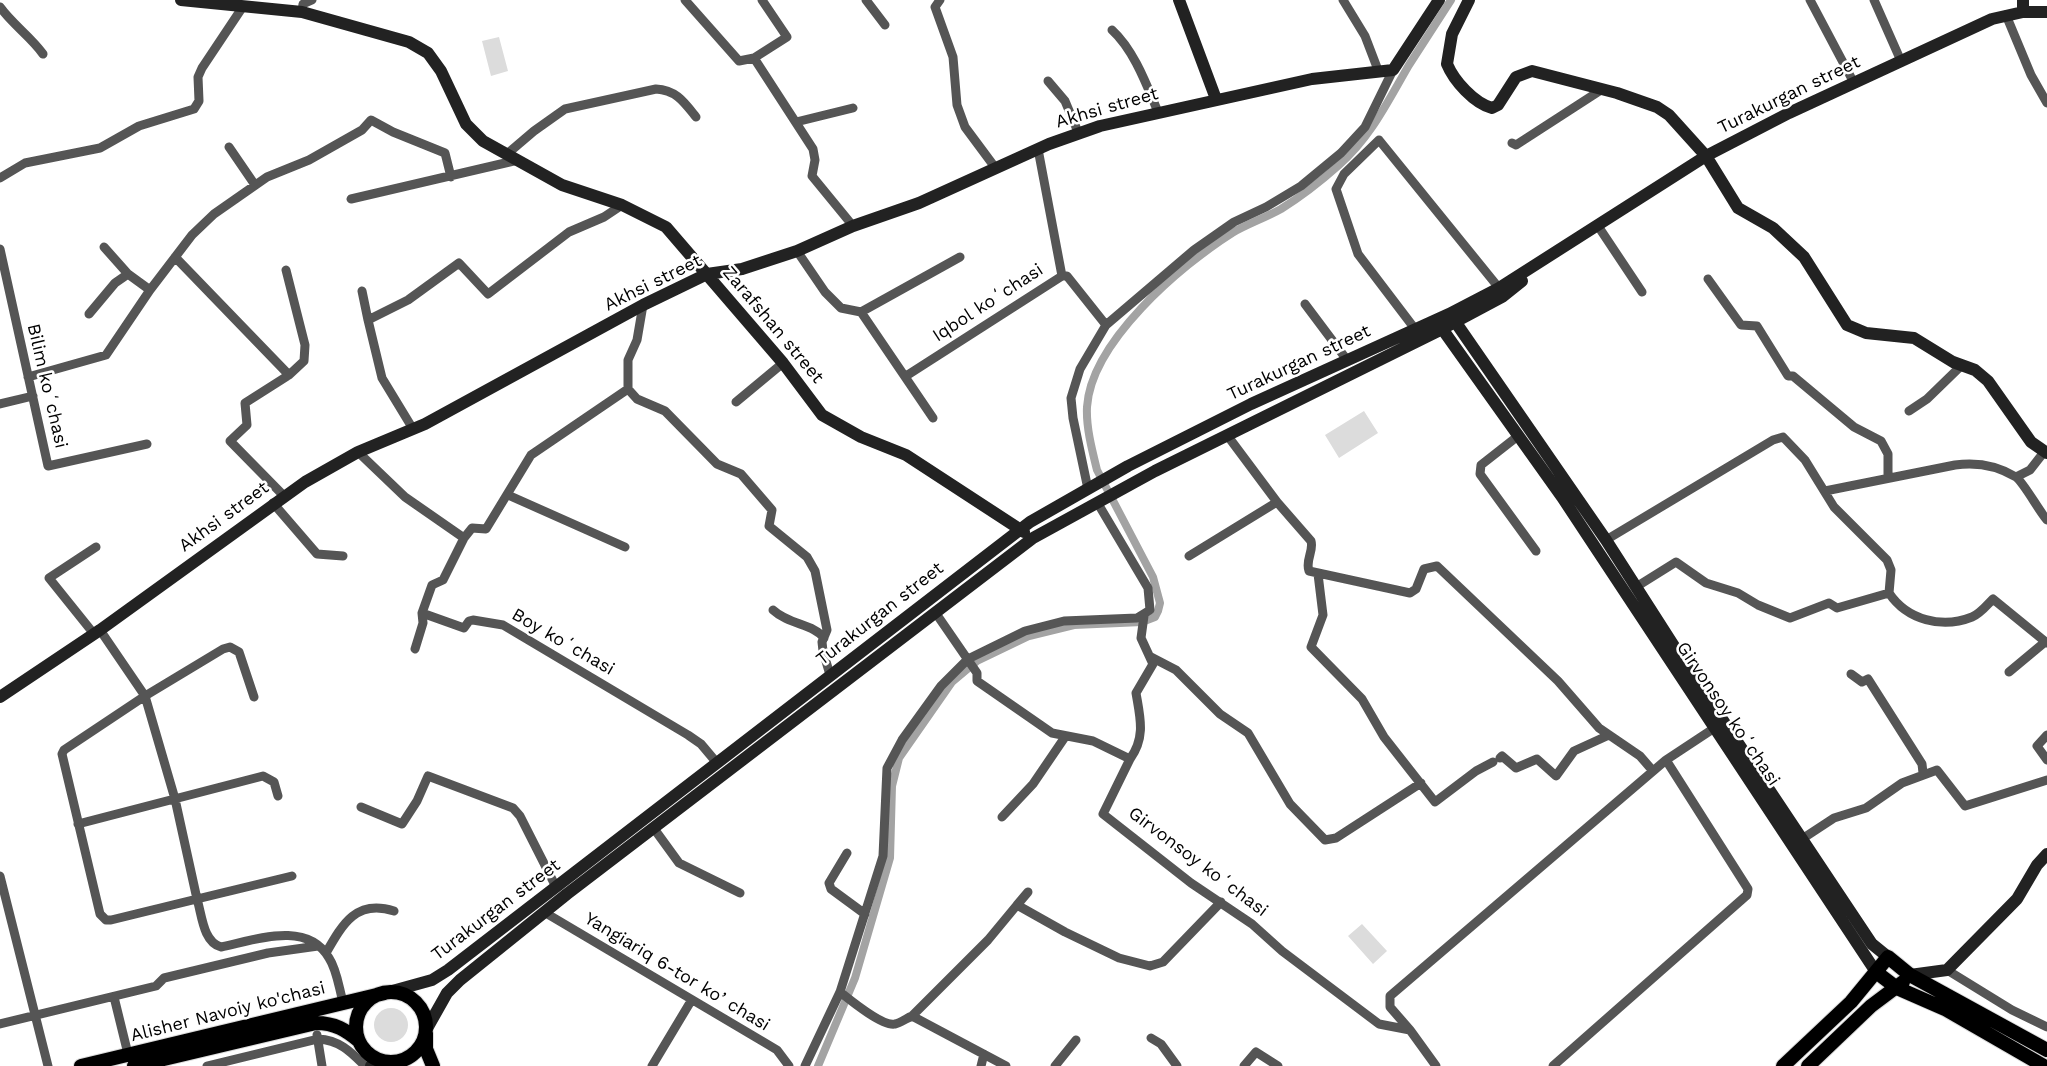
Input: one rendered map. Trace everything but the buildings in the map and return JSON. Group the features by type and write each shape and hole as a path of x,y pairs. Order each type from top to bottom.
{"main road":[{"name":"Zarafshan street","path":"181,0 242,8 304,4 409,42 428,53 441,71 466,124 483,141 562,185 622,205 666,227 783,363 822,415 832,422 906,455 1033,538"},
{"path":"1179,0 1216,99"},
{"path":"1394,70 1439,0"},
{"path":"1470,0 1452,34 1447,64 1464,88 1487,107 1492,108 1498,105 1516,77 1527,72 1601,90 1657,107 1669,115 1706,156 1738,208 1773,228 1804,257 1850,327 1866,333 1914,338 1975,370 1988,381 2031,442 2046,452"},
{"name":"Turakurgan street","path":"1452,318 1706,156 1854,82 2023,6 2047,12"},
{"name":"Akhsi street","path":"0,697 97,632 278,499 358,452 413,429 643,305 707,274 742,269 797,251 853,226 919,203 994,166 1078,132 1158,112 1312,79 1394,70"},
{"name":"Turakurgan street","path":"1452,318 1502,297 1563,249"},
{"path":"1439,325 1452,318"},
{"name":"Girvonsoy koʻchasi","path":"1452,318 1606,540 1719,725 1876,972 1897,988 1945,1009 2044,1066"},
{"name":"Turakurgan street","path":"385,993 432,980 556,887 1019,529 1117,473 1251,404 1415,329 1439,325"},
{"name":"Turakurgan street","path":"426,1032 447,993 460,980 544,912 655,830 1033,538 1123,488 1439,325"},
{"name":"Girvonsoy koʻchasi","path":"1439,325 1719,725 1802,839 1872,944 1910,975 2047,1050"},
{"path":"1808,1066 1871,1006 1897,988 1910,975 1947,970 2017,899 2037,865 2047,854"},
{"path":"1783,1066 1851,1002 1888,957"},
{"path":"426,1032 415,1052 398,1064 374,1063 359,1041 357,1021 360,1011 375,996 385,993 406,996 422,1011 426,1032 426,1049 433,1066"},
{"name":"Alisher Navoiy ko'chasi","path":"81,1066 131,1060 343,1002 385,993"},
{"name":"Alisher Navoiy ko'chasi","path":"131,1060 163,1063 314,1024 332,1024 346,1030 359,1041"}],"street":[{"path":"685,0 739,60 754,58 787,37 762,0"},
{"path":"866,0 885,25"},
{"path":"940,0 935,7 953,57 957,105 965,127 994,166"},
{"path":"1343,0 1365,36 1378,70"},
{"path":"1810,0 1854,82"},
{"path":"1874,0 1901,61"},
{"path":"0,7 14,25 31,37 43,54"},
{"path":"0,178 25,162 100,148 139,126 194,109 199,101 198,77 202,68 242,8"},
{"path":"2006,15 2031,75 2047,103"},
{"path":"1112,30 1119,37 1145,83 1158,112"},
{"path":"754,58 815,154 812,176 853,226"},
{"path":"1089,489 1073,418 1071,398 1080,369 1106,325 1194,250 1234,222 1266,207 1301,186 1341,153 1365,126 1394,70"},
{"path":"1048,81 1065,101 1078,132"},
{"path":"351,199 451,177 513,157 534,131 565,109 656,89 668,89 677,94 696,117"},
{"path":"1512,143 1516,145 1601,90"},
{"path":"796,122 853,108"},
{"path":"28,377 106,355 175,257 192,235 214,214 255,184 278,171 309,160 362,130 371,120 393,132 445,153 451,177"},
{"path":"1415,329 1358,254 1336,189 1344,174 1379,140 1499,288"},
{"path":"229,147 255,184"},
{"path":"1038,149 1062,276"},
{"path":"368,320 408,300 459,263 488,294 569,232 593,223 622,205"},
{"path":"1598,226 1642,292"},
{"path":"104,247 128,274 150,290"},
{"path":"797,251 825,292 841,308 861,312 960,257"},
{"name":"Bilim koʻchasi","path":"0,252 48,466 147,444"},
{"path":"175,257 289,375"},
{"path":"286,270 306,352 304,362 289,375 244,403 247,424 230,441 278,499 317,554 343,556"},
{"path":"88,314 115,283 128,274"},
{"name":"Iqbol koʻchasi","path":"906,376 1062,276 1067,276 1077,286 1106,325"},
{"path":"1708,279 1742,325 1757,326 1788,375 1793,376 1854,427 1881,441 1888,454 1888,478"},
{"path":"362,291 382,378 413,429"},
{"path":"1305,304 1347,360"},
{"path":"643,305 637,340 628,360 628,389 637,399 666,411 711,460 741,474 751,483 773,512 769,526 807,557 815,571 827,630 824,638 824,658 830,675"},
{"path":"861,312 933,418"},
{"path":"736,402 783,363"},
{"path":"1909,411 1927,399 1962,365"},
{"path":"415,649 423,623 422,613 432,585 441,582 464,538 472,528 486,529 531,455 628,389"},
{"path":"0,404 33,396"},
{"path":"1227,435 1276,502 1311,541 1308,568 1318,574 1410,593 1416,589 1424,569 1437,566 1526,650 1609,735 1640,756 1653,771"},
{"path":"1518,436 1481,465 1480,474 1536,551"},
{"path":"1606,540 1778,437 1787,439 1834,507 1887,560 1891,570 1889,593"},
{"path":"358,452 405,497 464,538"},
{"path":"2016,477 2030,470 2046,452"},
{"path":"1825,491 1967,463 1996,468 2016,477 2047,520"},
{"path":"508,495 625,547"},
{"path":"935,612 977,673 977,681 1035,723 1065,737 1093,741 1130,759 1141,739 1142,713 1136,693 1153,664 1143,646 1141,628 1144,616 1150,610 1148,588 1097,502"},
{"path":"1189,556 1276,502"},
{"path":"96,547 49,578 97,632 146,696 175,799 207,936 215,945 221,947 286,935 309,940 331,960 343,1002"},
{"path":"1636,587 1677,562 1706,583 1738,592 1758,605 1790,618 1829,603 1837,608 1889,593"},
{"path":"1318,574 1323,615 1311,647 1358,693 1384,737 1437,802 1476,771 1502,756 1516,768 1537,759 1556,776 1574,751 1609,735"},
{"path":"1889,593 1916,616 1941,623 1974,616 1993,599 2046,643 2009,672"},
{"path":"773,610 793,624 818,630 824,638"},
{"name":"Boy koʻchasi","path":"422,613 464,628 473,620 503,625 688,735 701,744 717,763"},
{"path":"805,1066 842,993 885,847 884,792 887,768 902,740 941,686 970,663 1025,631 1045,625 1078,620 1144,616"},
{"path":"254,697 239,652 230,647 146,696 64,750 62,754 100,914 106,920 292,876"},
{"path":"1151,657 1176,670 1220,714 1248,734 1290,804 1325,840 1336,838 1421,783"},
{"path":"1851,674 1862,682 1868,679 1922,764 1923,773"},
{"path":"1436,1066 1390,1007 1390,996 1665,760 1719,725"},
{"path":"2047,735 2037,746 2047,760"},
{"path":"1002,817 1033,784 1065,737"},
{"name":"Girvonsoy koʻchasi","path":"1130,759 1103,814 1379,1024 1410,1030"},
{"path":"1553,1066 1747,895 1748,889 1665,760"},
{"path":"1802,839 1834,818 1860,811 1902,783 1923,773 1937,770 1965,806 2047,780"},
{"path":"78,824 263,776 274,782 278,796"},
{"path":"361,807 402,824 417,801 428,776 513,808 520,816 556,887"},
{"path":"655,830 679,863 740,893"},
{"path":"847,853 829,883 831,889 865,914"},
{"path":"0,876 48,1066"},
{"path":"842,993 853,1002 893,1024 912,1016 988,940 1028,892"},
{"path":"1017,905 1119,958 1151,966 1163,962 1221,902"},
{"path":"0,1024 156,986 164,978 268,953 322,950 354,915 377,906 394,911"},
{"name":"Yangiаriq 6-tor koʼchasi","path":"544,912 777,1050 789,1066"},
{"path":"1947,970 2012,1010 2047,1027"},
{"path":"114,997 131,1060"},
{"path":"652,1066 691,1001"},
{"path":"912,1016 1006,1066"},
{"path":"314,1024 321,1066"},
{"path":"207,1066 318,1038 330,1039 345,1046 365,1066"},
{"path":"1151,1038 1161,1044 1177,1066"},
{"path":"1055,1066 1076,1040"},
{"path":"1244,1066 1256,1052 1278,1066"},
{"path":"981,1066 984,1054"}],"shaded area":[{"path":"499,37 508,71 491,76 482,41"},
{"path":"1364,411 1378,433 1339,458 1325,435"},
{"path":"1362,924 1387,951 1373,964 1348,936"},
{"path":"391,1008 403,1013 408,1025 403,1037 391,1042 379,1037 374,1025 379,1013"}],"waterway":[{"path":"818,1066 855,978 890,858 892,786 899,758 952,682 977,661 1029,636 1074,625 1142,622 1155,617 1158,611 1160,603 1153,577 1097,470 1091,447 1087,407 1092,382 1104,357 1141,308 1188,265 1232,233 1296,199 1350,154 1378,118 1451,0"}]}
